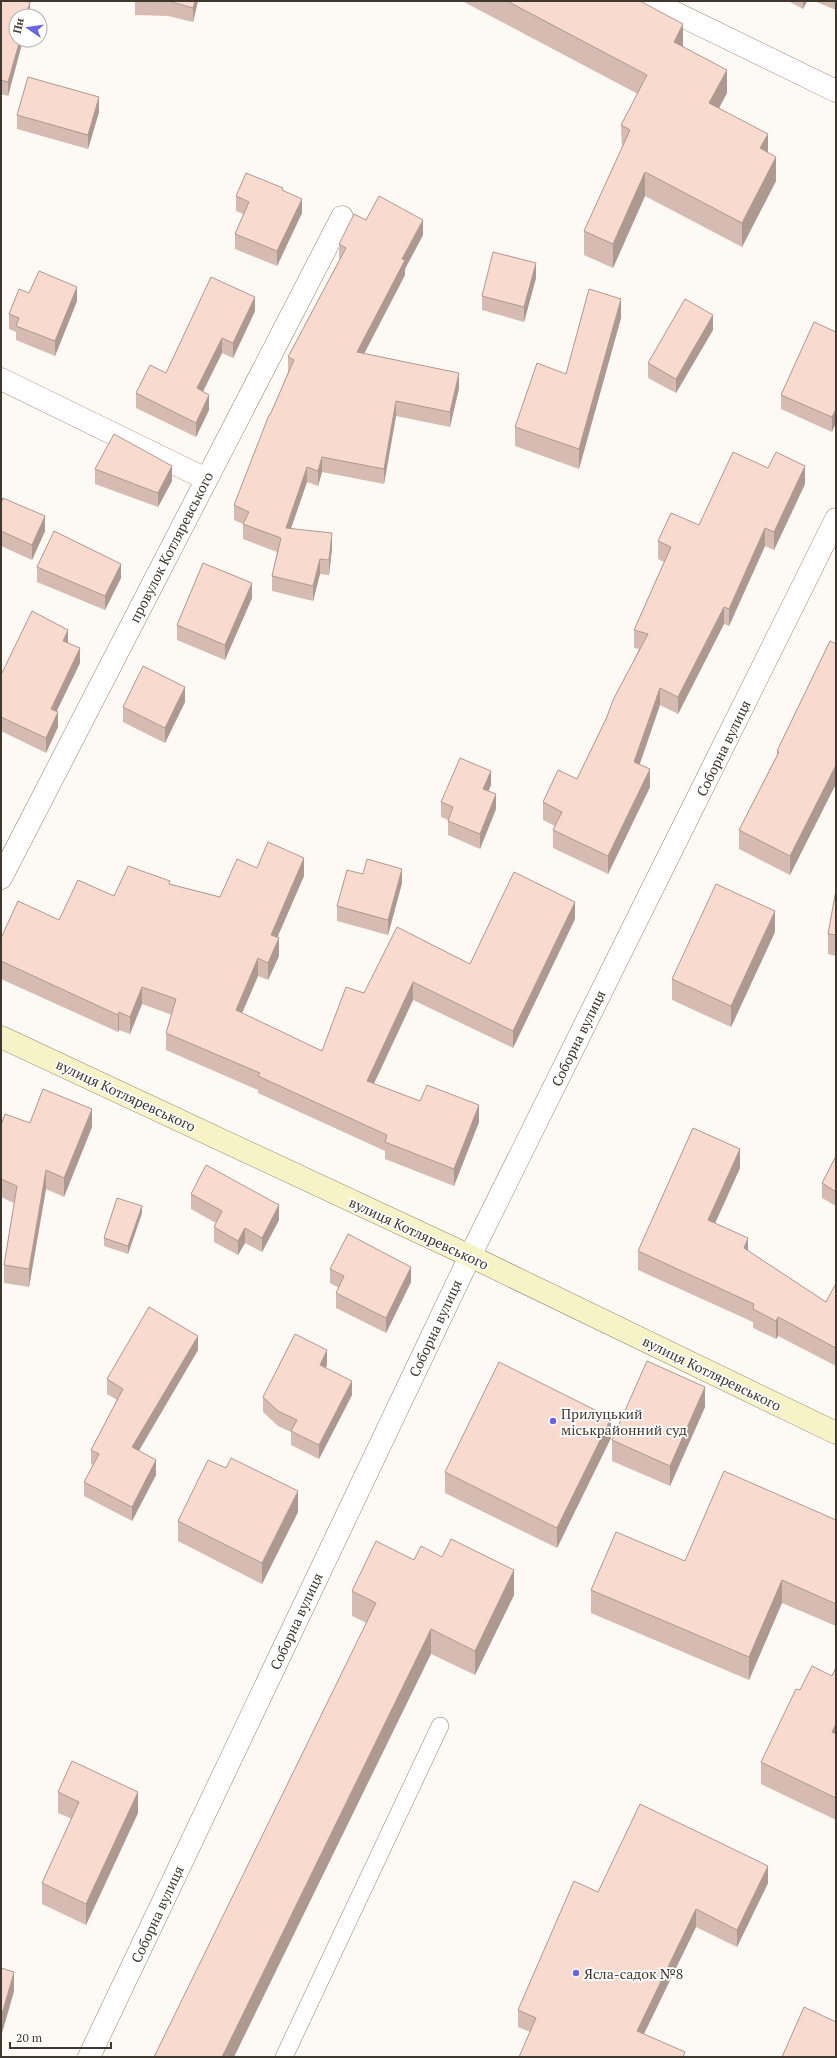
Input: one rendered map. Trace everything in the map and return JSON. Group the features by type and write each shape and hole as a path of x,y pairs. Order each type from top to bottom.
{"main road":[{"name":"вулиця Котляревського","path":"1,1036 470,1256 836,1433"}],"street":[{"path":"651,1 836,91"},
{"name":"провулок Котляревського","path":"1,878 342,217"},
{"path":"1,379 206,479"},
{"name":"Соборна вулиця","path":"88,2057 470,1256 836,519"}],"lane":[{"path":"284,2057 440,1726"}],"building":[{"path":"1,1 30,2 28,8 8,8 8,48 18,48 8,82 1,80"},
{"path":"168,1 195,1 193,8"},
{"path":"507,1 640,1 683,24 674,42 727,70 709,103 768,134 760,148 776,157 742,223 645,172 613,244 584,231 630,130 621,125 647,75"},
{"path":"28,77 99,97 88,135 17,115"},
{"path":"246,173 283,188 282,190 302,199 277,251 235,234 249,202 236,196"},
{"path":"379,196 423,220 402,259 405,260 357,352 459,373 450,412 396,401 384,469 322,457 318,471 307,467 286,528 332,533 329,560 320,559 313,586 272,576 281,538 243,524 249,512 234,505 269,415 294,360 288,357 346,248 339,244 354,214 366,220"},
{"path":"493,252 536,263 524,307 482,296"},
{"path":"39,271 77,287 55,341 16,326 19,318 9,314 19,289 29,293"},
{"path":"211,277 255,297 233,343 222,338 197,388 209,395 196,423 136,393 150,365 166,373"},
{"path":"589,289 621,299 579,449 515,427 537,363 566,374"},
{"path":"685,299 713,315 676,379 648,363"},
{"path":"814,322 836,332 836,409 832,417 781,395"},
{"path":"114,434 172,466 158,493 95,469"},
{"path":"733,452 768,468 776,452 805,466 774,532 765,528 729,609 724,607 678,697 660,688 634,762 650,769 608,856 553,830 562,812 543,802 558,770 577,779 606,719 614,698 648,634 634,630 671,547 658,541 671,513 699,525"},
{"path":"3,498 45,516 32,545 1,531 1,504"},
{"path":"54,531 121,564 105,596 37,567"},
{"path":"203,563 252,583 225,645 177,625"},
{"path":"32,611 68,630 63,641 80,648 51,709 58,712 46,738 1,717 1,675"},
{"path":"830,641 836,644 836,765 790,856 739,830 779,752 777,751"},
{"path":"143,666 185,687 165,728 123,707"},
{"path":"460,758 491,771 483,789 496,794 480,834 448,821 453,807 441,802"},
{"path":"268,842 304,858 271,935 279,938 268,963 258,958 236,1010 322,1051 346,987 364,993 397,927 470,964 514,872 575,902 513,1031 413,982 367,1081 420,1101 427,1085 479,1105 454,1169 385,1142 387,1135 258,1076 260,1073 166,1033 176,999 142,987 130,1017 119,1012 118,1015 1,961 1,938 18,901 59,920 78,880 114,896 128,866 170,881 169,884 220,897 237,859 257,868"},
{"path":"367,859 402,869 388,920 337,906 347,870 363,874"},
{"path":"716,884 775,911 731,1006 672,979"},
{"path":"836,890 836,935 828,934"},
{"path":"43,1089 92,1109 64,1178 46,1170 29,1269 4,1265 17,1186 1,1179 1,1125 5,1114 30,1123"},
{"path":"693,1128 740,1149 708,1220 748,1238 744,1248 826,1302 836,1285 836,1348 778,1317 776,1321 753,1309 754,1304 638,1251"},
{"path":"836,1156 836,1192 822,1183"},
{"path":"206,1165 279,1205 262,1238 245,1228 238,1241 214,1227 222,1211 191,1194"},
{"path":"117,1198 142,1206 128,1246 104,1238"},
{"path":"348,1234 411,1267 386,1318 336,1293 344,1276 330,1269"},
{"path":"149,1307 198,1336 132,1447 156,1460 132,1507 84,1482 99,1454 91,1450 123,1389 107,1379"},
{"path":"295,1334 327,1350 320,1365 352,1381 319,1445 291,1431 297,1420 278,1411 263,1397"},
{"path":"647,1361 705,1387 670,1466 612,1440"},
{"path":"499,1362 611,1418 557,1528 445,1472"},
{"path":"231,1458 298,1491 262,1563 178,1521 208,1460 226,1468"},
{"path":"724,1471 836,1520 836,1604 782,1580 749,1657 591,1590 616,1532 685,1561"},
{"path":"451,1539 514,1570 475,1651 431,1629 222,2057 154,2057 376,1603 352,1591 376,1541 414,1560 421,1546 442,1557"},
{"path":"812,1666 832,1676 836,1667 836,1724 832,1732 836,1734 836,1798 761,1762 796,1689 800,1690"},
{"path":"72,1761 138,1792 86,1904 42,1883 79,1802 58,1792"},
{"path":"640,1804 768,1866 737,1930 696,1909 637,2031 685,2052 683,2057 519,2057 536,2018 518,2010 574,1881 598,1892"},
{"path":"1,1968 14,1972 2,2014 1,2014"},
{"path":"804,2007 836,2022 836,2057 782,2057"}],"place":[{"name":"Прилуцький міськрайонний суд","path":"553,1421"},
{"name":"Ясла-садок №8","path":"576,1973"}]}
